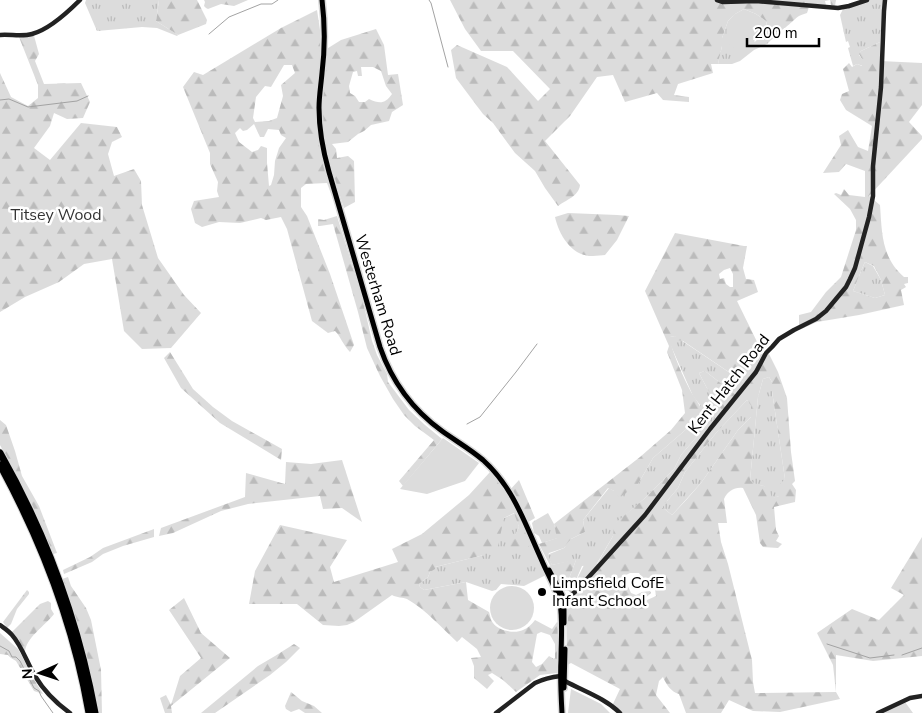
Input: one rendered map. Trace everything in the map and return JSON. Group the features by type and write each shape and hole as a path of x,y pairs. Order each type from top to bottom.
{"highway":[{"path":"0,453 32,513 59,580 78,639 95,713"},
{"path":"0,465 29,522 57,590 79,663 89,713"}],"main road":[{"path":"0,35 28,35 36,33 68,12 80,0"},
{"name":"Westerham Road","path":"322,0 324,40 319,108 322,148 384,360 398,386 418,410 437,427 479,457 498,476 516,503 560,598"},
{"path":"716,0 724,2 756,1 836,8 850,6 867,0"},
{"name":"Kent Hatch Road","path":"560,598 570,596 577,590 645,515 756,372 766,353 779,339 816,319 826,311 850,280 869,217 873,196 873,166 881,87 885,0"},
{"path":"560,598 563,679 562,713"},
{"path":"0,625 12,634 43,687 55,701 70,713"},
{"path":"496,713 535,683 545,679 563,679 612,706 620,713"},
{"path":"878,713 910,698 922,696"}],"green space":[{"path":"86,0 159,0 156,21 178,35 157,28 142,27 97,31 85,3"},
{"path":"159,0 197,0 207,20 206,24 178,35 156,21"},
{"path":"204,0 248,0 234,6 221,4 208,9 204,6"},
{"path":"450,0 830,0 825,1 826,5 810,4 807,13 799,16 781,31 776,32 772,32 768,28 766,21 756,14 744,9 735,14 728,21 722,38 718,64 711,64 713,73 678,84 674,95 689,97 689,102 663,100 657,93 625,102 613,75 597,77 570,116 545,141 580,185 575,195 558,206 535,171 515,153 456,78 451,50 457,45 507,67 538,101 550,89 513,51 481,51 465,29"},
{"path":"830,0 836,0 835,6 831,5"},
{"path":"870,0 884,0 880,42 861,51 859,55 863,66 857,64 853,66 848,48 850,47 848,41 846,42 840,15 843,9"},
{"path":"744,9 756,14 766,21 767,27 770,30 780,34 740,61 732,64 718,64 722,38 728,21"},
{"path":"317,10 321,46 325,50 341,40 376,29 384,45 388,75 398,74 403,105 392,112 389,121 371,125 348,142 332,144 336,149 337,158 348,156 354,161 355,202 344,208 340,196 333,199 327,183 306,184 301,188 301,207 307,216 330,274 354,345 350,352 335,331 328,333 312,321 287,229 281,217 266,220 261,218 240,223 219,222 202,227 195,223 191,209 194,201 219,197 217,191 218,182 210,164 210,153 183,87 194,72 203,75 281,28","holes":["284,65 292,65 295,73 281,85 283,96 277,118 269,121 255,122 253,118 256,97 265,86 271,87","361,67 373,67 381,71 386,86 392,94 387,100 376,102 369,99 365,102 359,102 350,93 349,86 353,72 357,71 358,76 362,76","254,124 260,137 264,137 268,129 279,130 281,135 286,138 279,148 275,161 274,175 269,186 267,148 261,146 258,150 252,152 239,142 235,133 240,128 243,131"]},
{"path":"744,11 754,14 760,19 764,25 765,36 764,44 748,50 740,50 731,46 726,30 730,21"},
{"name":"Titsey Wood","path":"33,32 39,54 35,61 44,84 81,83 90,102 83,118 67,119 54,113 50,126 34,148 50,160 81,123 117,127 122,137 112,142 108,154 114,176 134,169 141,181 142,205 158,258 184,295 201,313 171,348 142,349 124,331 112,259 84,264 59,282 25,297 0,312 0,73 11,97 28,106 38,98 38,85 19,37"},
{"path":"880,42 880,61 922,63 922,105 909,122 922,136 922,139 869,196 880,205 881,225 887,253 896,269 904,277 908,277 908,283 904,284 906,287 901,290 904,305 817,322 799,330 799,315 811,312 826,292 841,277 856,230 856,220 850,209 834,194 841,195 844,189 849,195 865,197 865,171 846,164 839,172 823,173 841,145 839,136 848,130 858,147 868,151 872,126 846,110 840,100 842,94 849,91 843,69 849,63 852,67 857,64 862,66 862,59 859,54 861,51","holes":["865,262 874,266 881,280 885,295 875,298 853,291"]},
{"path":"568,213 629,216 617,240 605,255 593,256 579,253 563,238 555,217"},
{"path":"337,216 362,297 372,341 387,374 388,382 409,410 442,439 403,486 399,481 434,440 404,415 380,376 367,348 333,224 318,226 318,219 324,220"},
{"path":"675,233 747,246 743,268 746,279 754,280 758,292 737,301 763,354 769,354 778,372 787,398 795,481 792,484 796,490 795,502 774,507 776,530 779,536 776,541 782,544 778,548 763,547 760,543 756,515 743,488 732,490 724,499 727,523 718,523 721,542 752,660 755,693 836,692 840,699 780,712 753,711 729,700 721,713 686,713 679,694 669,687 663,677 659,681 656,695 670,713 616,713 612,706 620,689 571,663 567,665 566,606 574,596 569,591 562,589 539,544 557,538 554,524 640,457 671,430 685,413 682,390 667,352 669,346 645,291","holes":["730,268 733,274 733,287 726,284 724,278 720,279 719,274","675,336 677,340 683,341 745,383 736,395 705,371 699,373 721,409 712,423 704,428 681,455 674,469 645,498 614,524 613,536 597,564 592,561 585,563 573,587 571,587 567,584 576,560 552,565 549,553 564,548 571,539 585,532 583,520 608,488 614,491 619,498 638,484 653,458 698,419 703,412 690,390 670,342 670,337","769,377 772,382 785,479 778,486 779,496 772,498 769,488 755,484 750,480 758,397 763,379","747,400 751,406 751,417 738,430 701,483 672,515 662,507 678,488 685,472 716,433","639,573 644,587 649,586 655,589 656,596 645,601 644,599 651,593 650,591 636,595 631,593 626,582 626,575"]},
{"path":"865,262 873,266 881,280 885,295 875,298 853,291"},
{"path":"675,336 745,383 736,395 705,371 699,373 721,409 712,423 704,428 681,455 674,469 615,524 613,536 596,565 582,566 573,587 571,587 567,584 576,560 552,565 547,555 564,548 571,539 585,532 583,520 609,488 614,491 638,484 653,458 698,419 700,405 693,396 669,340 670,337"},
{"path":"170,352 193,389 232,421 282,449 281,460 220,423 181,388 164,358"},
{"path":"769,377 772,382 785,479 779,496 771,499 764,486 756,485 750,480 758,397 763,379"},
{"path":"747,400 751,406 751,417 738,430 701,483 672,515 662,507 678,488 685,472 716,433"},
{"path":"0,420 6,425 22,476 39,506 57,553 53,554 32,505 0,445"},
{"path":"443,438 479,463 465,481 427,494 400,489"},
{"path":"342,460 362,522 342,508 323,509 320,496 248,504 221,511 173,533 159,536 161,528 245,497 246,473 285,484 286,462 311,464"},
{"path":"490,472 508,492 519,480 535,518 525,524 534,544 510,550 509,547 519,527 514,513 504,518 498,546 484,549 484,555 435,567 428,577 419,584 420,587 424,590 466,582 468,600 489,612 493,623 507,631 516,632 523,630 535,620 552,629 557,622 559,623 559,670 557,673 540,675 516,692 492,673 488,675 494,681 487,689 474,678 474,666 471,658 481,657 477,649 462,637 457,642 414,603 405,598 392,595 354,622 339,626 323,625 297,604 249,604 255,571 280,525 347,540 330,567 334,582 398,562 392,549 422,534 469,495","holes":["541,632 550,635 555,644 555,658 549,656 542,664 536,667 532,662 537,634"]},
{"path":"515,513 519,527 515,536 534,544 546,575 524,586 501,584 496,590 492,591 466,582 424,590 420,587 419,584 428,577 435,567 484,555 484,549 504,518"},
{"path":"548,513 558,538 542,543 539,536 534,533 532,523"},
{"path":"154,529 154,537 103,554 92,562 64,574 63,570 90,557 103,548"},
{"path":"922,537 922,656 873,661 836,655 836,692 833,665 817,633 852,609 879,620 904,595 891,588"},
{"path":"68,577 71,586 86,608 91,620 101,670 102,713 98,713 93,683 62,579"},
{"path":"516,586 528,592 533,599 533,617 528,624 521,629 508,630 500,627 493,620 490,604 493,596 500,589"},
{"path":"27,590 29,594 17,609 11,624 7,628 3,622"},
{"path":"184,598 201,633 230,658 171,706 172,713 165,713 160,698 166,695 171,705 180,676 201,658 169,610"},
{"path":"48,601 51,603 51,609 54,614 28,642 25,653 19,640 12,632 40,604"},
{"path":"0,633 18,649 43,694 34,691 16,661 8,655 0,654"},
{"path":"294,644 300,648 270,675 215,713 201,713 258,666"},
{"path":"571,689 601,704 610,713 568,713"},
{"path":"291,692 322,713 305,713 299,709 291,712 286,709 285,706"},
{"path":"905,702 913,713 883,713 892,707"}],"waterway":[{"path":"209,34 229,17 261,4 272,4 278,0"},
{"path":"429,0 448,67"},
{"path":"0,100 9,99 28,107 77,101 88,96"},
{"path":"467,424 480,417 537,344"},
{"path":"827,644 870,658 894,655"},
{"path":"0,646 9,651 12,657 16,657 20,661 34,688 39,691 53,713"},
{"path":"902,655 922,648"}],"place":[{"name":"Limpsfield CofE Infant School","path":"542,592"}]}
